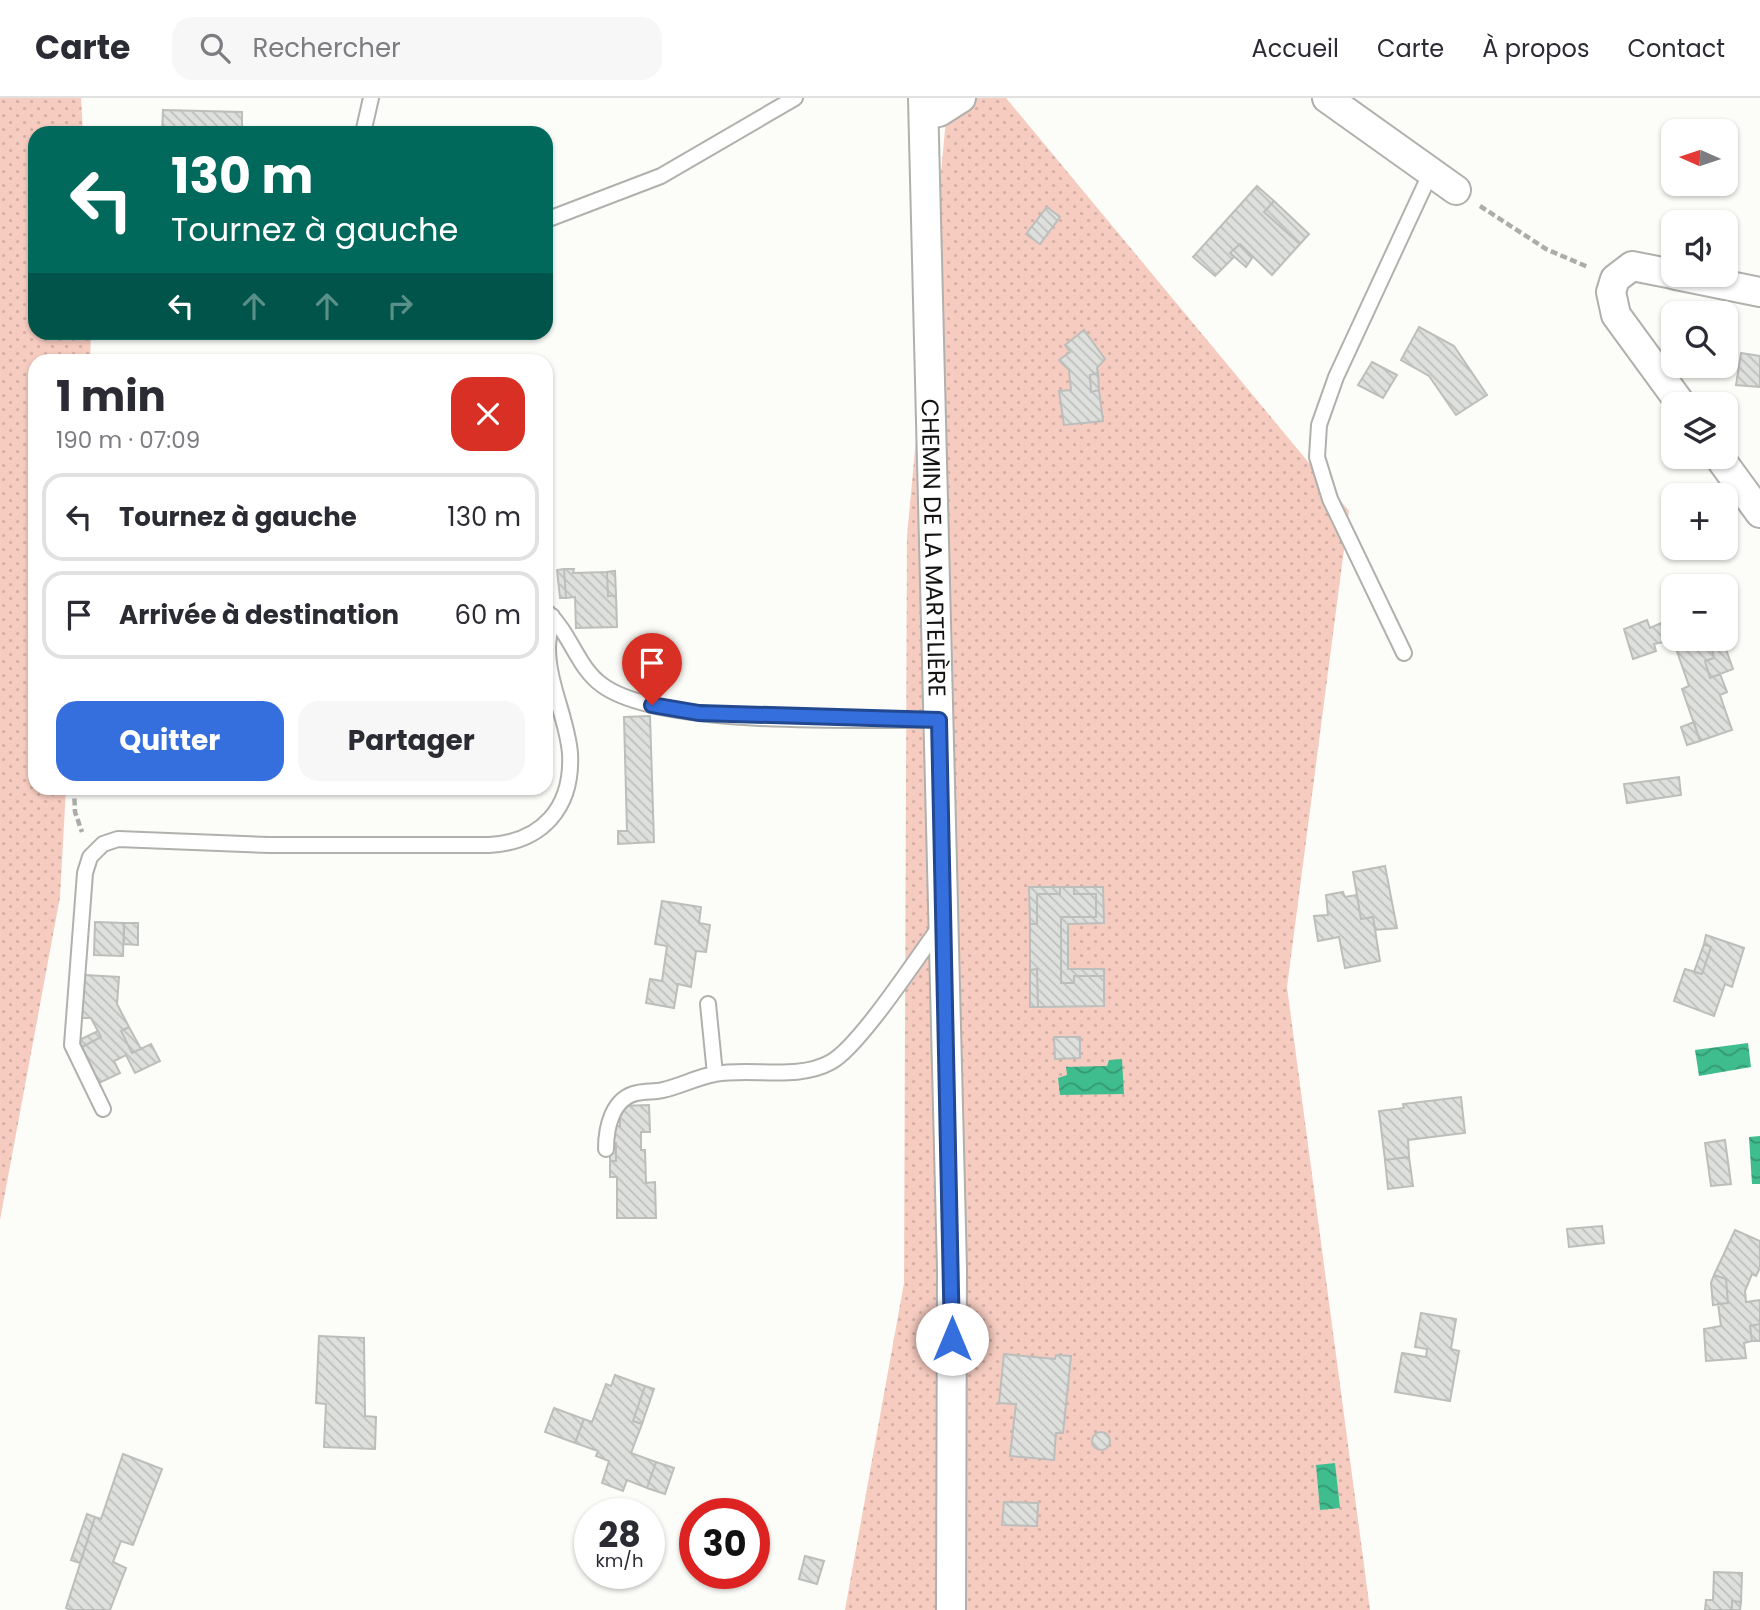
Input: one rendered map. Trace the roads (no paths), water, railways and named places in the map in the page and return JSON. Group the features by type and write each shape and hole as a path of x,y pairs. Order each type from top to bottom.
{"street":[{"path":"1327,98 1456,190"},
{"name":"CHEMIN DE LA MARTELIÈRE","path":"937,105 939,720 952,1269 951,1610"},
{"path":"1661,272 1632,267 1615,279 1611,292 1616,315 1672,392"},
{"path":"1736,287 1760,292"},
{"path":"1728,469 1760,513"}],"lane":[{"path":"365,126 371,98"},
{"path":"553,217 661,176 796,98"},
{"path":"1404,653 1330,499 1317,457 1319,425 1336,377 1431,172"},
{"path":"553,620 583,666 599,683 617,695 636,702 699,713 939,720"},
{"path":"103,1109 72,1045 85,873 90,856 103,844 140,837 269,845 512,844 527,838 552,818 561,803 568,782 570,754 553,673"},
{"path":"606,1149 611,1116 620,1103 634,1093 663,1090 715,1074 804,1070 830,1063 846,1050 870,1020 943,921"},
{"path":"708,1004 715,1074"}],"water":[{"path":"1748,1043 1751,1067 1699,1076 1695,1050"},
{"path":"1122,1059 1124,1094 1060,1095 1058,1078 1067,1075 1066,1067 1107,1066 1109,1060"},
{"path":"1760,1136 1760,1184 1752,1184 1749,1137"},
{"path":"1335,1463 1340,1508 1320,1510 1316,1465"}]}
